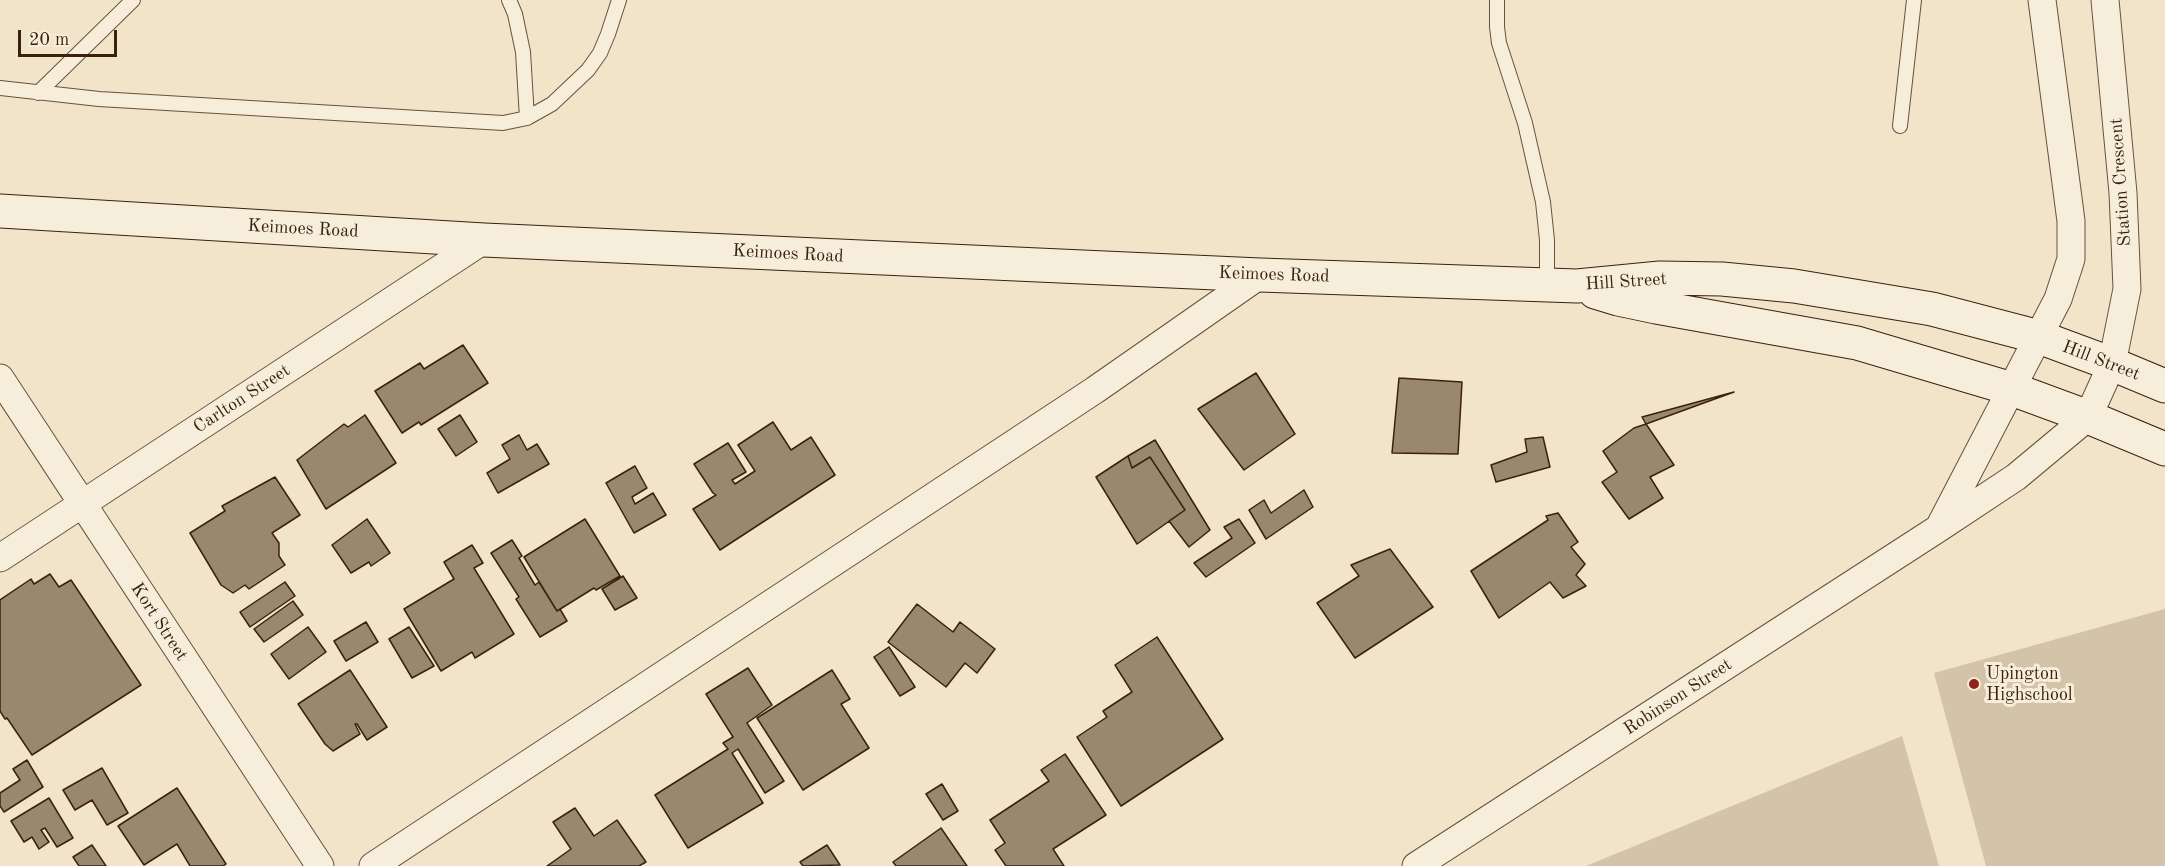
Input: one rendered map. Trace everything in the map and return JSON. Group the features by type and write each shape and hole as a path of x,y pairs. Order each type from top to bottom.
{"street":[{"path":"2039,337 2058,299 2071,259 2071,221 2042,0"},
{"name":"Station Crescent","path":"2088,417 2112,364 2127,289 2123,193 2105,0"},
{"name":"Keimoes Road","path":"0,211 484,240 1260,275 1562,285"},
{"name":"Carlton Street","path":"0,558 484,240"},
{"path":"373,866 1095,390 1260,275"},
{"name":"Hill Street","path":"1562,285 1660,278 1722,279 1794,286 1932,309 2039,337 2165,386"},
{"name":"Hill Street","path":"1562,285 1618,299 1857,343 2012,389 2165,449"},
{"name":"Robinson Street","path":"1940,528 2039,337"},
{"name":"Kort Street","path":"0,378 320,866"},
{"name":"Robinson Street","path":"1416,866 1940,528 2016,477 2088,417"}],"lane":[{"path":"38,93 133,0"},
{"path":"509,0 515,14 523,52 527,118"},
{"path":"0,88 99,99 503,123 527,118 552,104 588,70 600,53 619,0"},
{"path":"1497,0 1499,43 1525,123 1543,202 1546,240 1562,285"},
{"path":"1900,126 1914,0"}],"shaded area":[{"path":"2165,609 2165,866 1986,866 1934,673"},
{"path":"1902,736 1939,866 1586,866"}],"building":[{"path":"463,345 488,383 421,425 419,422 402,433 375,391 420,363 424,369"},
{"path":"1256,373 1295,434 1244,470 1198,409"},
{"path":"1399,378 1462,382 1458,454 1392,453"},
{"path":"1734,392 1646,424 1642,417"},
{"path":"365,415 396,463 326,509 297,460 344,424 348,427"},
{"path":"460,415 477,442 456,456 438,429"},
{"path":"773,422 791,450 811,437 835,475 720,550 693,509 716,495 694,464 728,443 746,472 732,480 735,484 755,471 738,445"},
{"path":"1646,424 1674,465 1650,477 1663,498 1629,519 1602,482 1617,472 1603,451 1634,428"},
{"path":"519,435 527,450 537,444 549,464 498,493 487,473 510,459 502,445"},
{"path":"1543,437 1550,467 1496,482 1491,465 1527,452 1525,439"},
{"path":"1155,440 1210,530 1189,547 1169,521 1185,510 1150,457 1132,468 1128,456"},
{"path":"1128,456 1132,468 1150,457 1185,510 1137,544 1096,477"},
{"path":"635,466 647,488 632,497 635,504 653,493 666,515 634,533 606,483"},
{"path":"275,477 300,515 272,533 279,543 279,556 285,565 249,589 245,585 233,593 221,585 190,533 225,511 222,506"},
{"path":"1304,490 1313,507 1266,539 1249,510 1264,500 1271,513"},
{"path":"1558,513 1578,542 1571,547 1585,564 1576,575 1586,586 1563,598 1550,582 1499,618 1471,571 1548,520 1546,516"},
{"path":"367,519 390,553 371,566 369,562 351,573 332,545"},
{"path":"585,519 620,576 596,590 594,588 557,611 524,557"},
{"path":"1239,519 1255,543 1206,577 1194,563 1232,538 1224,527"},
{"path":"512,540 522,556 519,558 535,585 539,582 557,611 560,609 567,621 540,637 516,599 519,597 491,553"},
{"path":"472,545 483,563 474,568 514,634 475,658 472,652 441,671 404,609 454,579 444,562"},
{"path":"1390,549 1433,607 1355,658 1317,603 1359,576 1351,565"},
{"path":"50,574 59,587 71,580 141,685 32,755 0,711 0,600 31,579 34,584"},
{"path":"623,576 637,598 615,610 602,589"},
{"path":"285,582 295,596 250,627 240,612"},
{"path":"293,601 303,615 264,642 254,629"},
{"path":"917,604 953,632 960,622 995,649 977,673 965,663 946,687 888,642"},
{"path":"366,622 378,642 346,661 334,641"},
{"path":"308,627 326,652 289,679 271,654"},
{"path":"409,627 434,666 412,678 389,639"},
{"path":"1157,637 1223,739 1121,806 1077,737 1107,717 1103,711 1132,692 1115,665"},
{"path":"889,647 915,687 900,696 874,657"},
{"path":"748,668 772,705 747,723 784,781 765,793 738,749 732,753 763,803 688,848 655,795 728,749 723,743 733,737 706,694"},
{"path":"350,670 387,727 367,740 355,724 360,734 333,751 325,744 298,704"},
{"path":"832,670 850,699 841,704 869,748 803,790 757,718"},
{"path":"1065,754 1106,815 1053,849 1064,866 1006,866 995,850 1005,843 990,820 1049,781 1041,770"},
{"path":"27,760 43,787 4,812 0,806 0,793 20,780 13,769"},
{"path":"102,768 128,813 107,825 92,800 75,810 63,790"},
{"path":"942,784 958,811 943,820 926,794"},
{"path":"177,788 226,864 223,866 190,866 177,844 144,865 118,826"},
{"path":"49,798 73,838 57,847 45,828 41,830 49,842 39,849 32,837 24,842 11,821"},
{"path":"575,808 594,836 617,820 646,862 639,866 547,866 571,849 553,822"},
{"path":"941,828 967,866 896,866 893,862"},
{"path":"92,845 106,866 79,866 73,857"},
{"path":"827,845 840,865 803,866 800,862"}],"place":[{"name":"Upington Highschool","path":"1974,684"}]}
